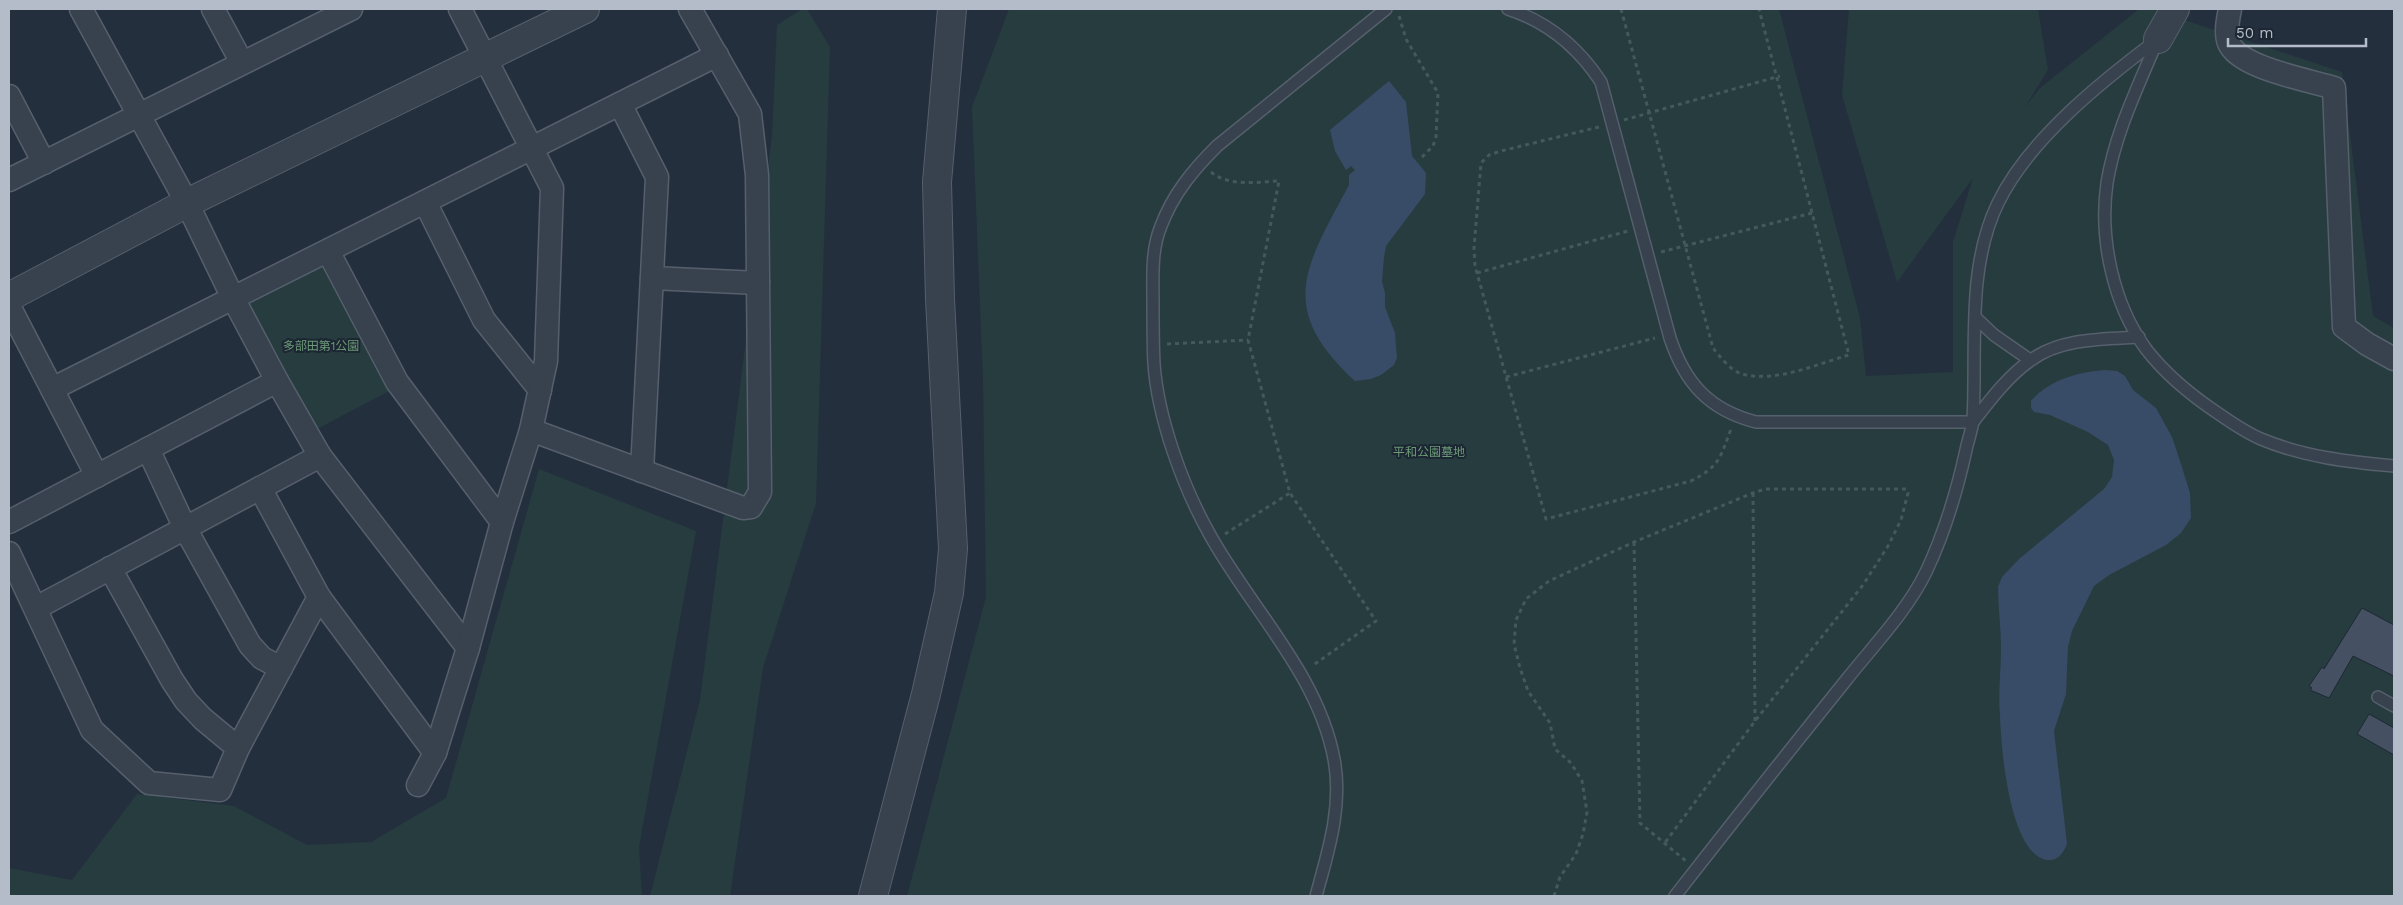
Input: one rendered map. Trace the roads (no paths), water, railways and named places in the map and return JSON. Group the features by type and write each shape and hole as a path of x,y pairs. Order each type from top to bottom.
{"street":[{"path":"81,9 187,203 233,298 277,381 320,456 468,648"},
{"path":"214,9 242,63"},
{"path":"418,785 435,753 468,648 502,522 531,430 546,361 552,188 460,9"},
{"path":"9,297 187,203 486,59 585,9"},
{"path":"531,430 743,508 751,507 760,492 757,175 750,114 690,9"},
{"path":"873,896 926,694 949,593 953,549 941,308 938,182 952,9"},
{"path":"2158,39 2175,9"},
{"path":"2230,9 2227,26 2229,44 2240,56 2257,65 2334,88 2344,327 2367,344 2394,359"},
{"path":"9,180 344,10"},
{"path":"52,389 717,55"},
{"path":"9,96 44,163"},
{"path":"620,104 657,177 642,471"},
{"path":"425,202 484,320 540,390"},
{"path":"328,251 397,382 502,522"},
{"path":"652,278 758,283"},
{"path":"9,306 96,476"},
{"path":"9,522 277,381"},
{"path":"148,449 185,528 250,644 262,658 281,668"},
{"path":"24,599 110,568 320,456"},
{"path":"260,488 319,598 435,753"},
{"path":"9,553 24,599 92,730 149,783 220,790 238,748 319,598"},
{"path":"110,568 172,680 186,701 203,719 238,748"}],"lane":[{"path":"1316,896 1334,826 1334,760 1324,721 1301,673 1214,541 1192,499 1175,453 1166,423 1154,366 1154,253 1160,227 1183,182 1200,163 1217,146 1386,9"},
{"path":"1508,9 1523,14 1552,30 1587,61 1601,82 1678,360 1688,378 1714,404 1736,417 1756,422 1972,422 1997,392 2030,360 2040,354 2079,341 2139,337"},
{"path":"1675,896 1865,659 1926,573 1944,528 1961,474 1972,422 1976,318 1982,254 1989,224 1998,202 2014,175 2036,147 2061,121 2158,39"},
{"path":"2158,39 2113,149 2107,185 2105,228 2109,261 2128,318 2146,349 2196,399 2260,439 2307,455 2394,466"},
{"path":"1153,315 1147,325 1146,353 1154,366"},
{"path":"1976,318 1994,335 2030,360"},
{"path":"2378,698 2394,706"}],"water":[{"path":"1389,81 1406,102 1412,156 1426,173 1425,194 1386,246 1384,257 1382,281 1385,293 1385,307 1395,333 1397,358 1394,365 1381,375 1371,379 1355,381 1330,355 1315,331 1307,309 1306,286 1311,264 1320,240 1349,185 1349,175 1355,170 1351,166 1346,170 1335,151 1330,130"},
{"path":"2105,370 2117,371 2125,376 2133,390 2156,408 2172,437 2181,464 2190,493 2191,518 2181,533 2166,545 2109,575 2094,586 2072,631 2068,647 2066,694 2054,731 2067,844 2060,855 2055,859 2048,860 2035,854 2024,840 2016,821 2005,774 1999,699 2001,640 1998,587 2002,577 2019,559 2104,489 2112,477 2114,460 2108,445 2088,432 2050,415 2034,412 2031,408 2031,401 2055,382 2074,375"}],"park label":[{"name":"多部田第1公園","path":"321,346"},
{"name":"平和公園墓地","path":"1429,452"}]}
